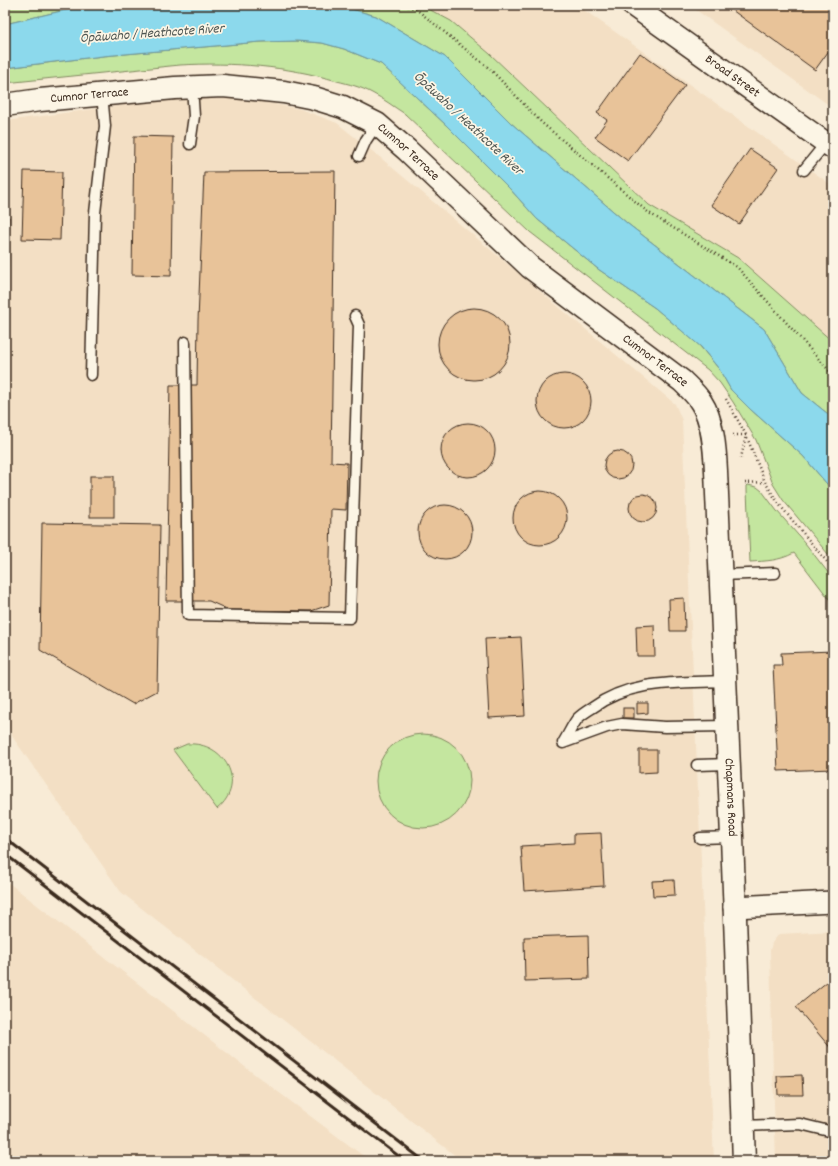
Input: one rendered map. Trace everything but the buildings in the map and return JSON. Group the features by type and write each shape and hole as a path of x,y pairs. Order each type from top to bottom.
{"street":[{"name":"Broad Street","path":"632,5 829,146"},
{"name":"Cumnor Terrace","path":"5,105 102,94 223,86 292,93 343,107 377,124 530,267 668,370 693,391 702,403 707,415 723,435"},
{"name":"Chapmans Road","path":"723,435 716,471 744,1161"},
{"path":"734,907 833,902"}],"lane":[{"path":"190,144 194,116 192,87"},
{"path":"90,376 95,213 105,126 102,94"},
{"path":"359,156 366,140 377,124"},
{"path":"804,170 829,146"},
{"path":"185,342 188,615 350,618 359,325 355,316"},
{"path":"720,575 775,572"},
{"path":"725,681 639,687 616,694 578,718 563,743 607,727 622,724 665,727 727,726"},
{"path":"697,765 729,764"},
{"path":"700,838 732,836"},
{"path":"743,1126 800,1124 833,1132"}],"path":[{"path":"404,5 416,9 490,69 542,123 649,213 737,267 833,375"},
{"path":"723,435 746,435 741,458"},
{"path":"745,482 765,482"}],"shaded area":[{"path":"421,5 577,5 833,186 833,342 738,258 649,205 490,54 451,21"},
{"path":"689,5 833,5 833,108"},
{"path":"244,98 300,109 337,123 675,404 682,420 714,1161 462,1161 121,892 14,739 5,720 5,121 169,99"},
{"path":"5,880 249,1070 370,1161 5,1161"},
{"path":"833,931 833,1161 776,1161 770,950 772,943 779,934"}],"green space":[{"path":"5,5 101,5 83,6 5,24"},
{"path":"337,5 421,5 451,21 490,54 649,205 738,258 833,342 833,418 802,393 764,329 628,224 511,123 445,57 376,16"},
{"path":"297,41 322,43 344,49 381,64 446,125 510,189 537,219 598,269 655,308 699,345 719,369 731,390 803,456 833,491 833,560 783,500 773,484 756,440 720,383 708,370 530,232 405,114 385,100 364,89 318,76 259,66 220,64 180,65 5,83 5,68 103,56 260,42"},
{"path":"748,485 757,487 762,491 833,579 833,604 794,553 778,559 750,562"},
{"path":"423,734 441,738 456,748 466,763 470,781 466,799 456,814 441,824 423,828 405,824 390,814 380,799 376,781 380,763 390,748 405,738"},
{"path":"187,744 200,745 212,749 228,766 231,777 231,788 226,799 217,809 173,750"}],"water":[{"name":"Ōpāwaho / Heathcote River","path":"337,5 376,16 445,57 511,123 628,224 764,329 802,393 833,418 833,491 803,456 731,390 719,369 701,347 655,308 598,269 537,219 510,189 446,125 381,64 344,49 322,43 297,41 260,42 103,56 5,68 5,24 83,6"}],"railway":[{"path":"5,838 424,1161"},
{"path":"5,854 405,1161"}]}
